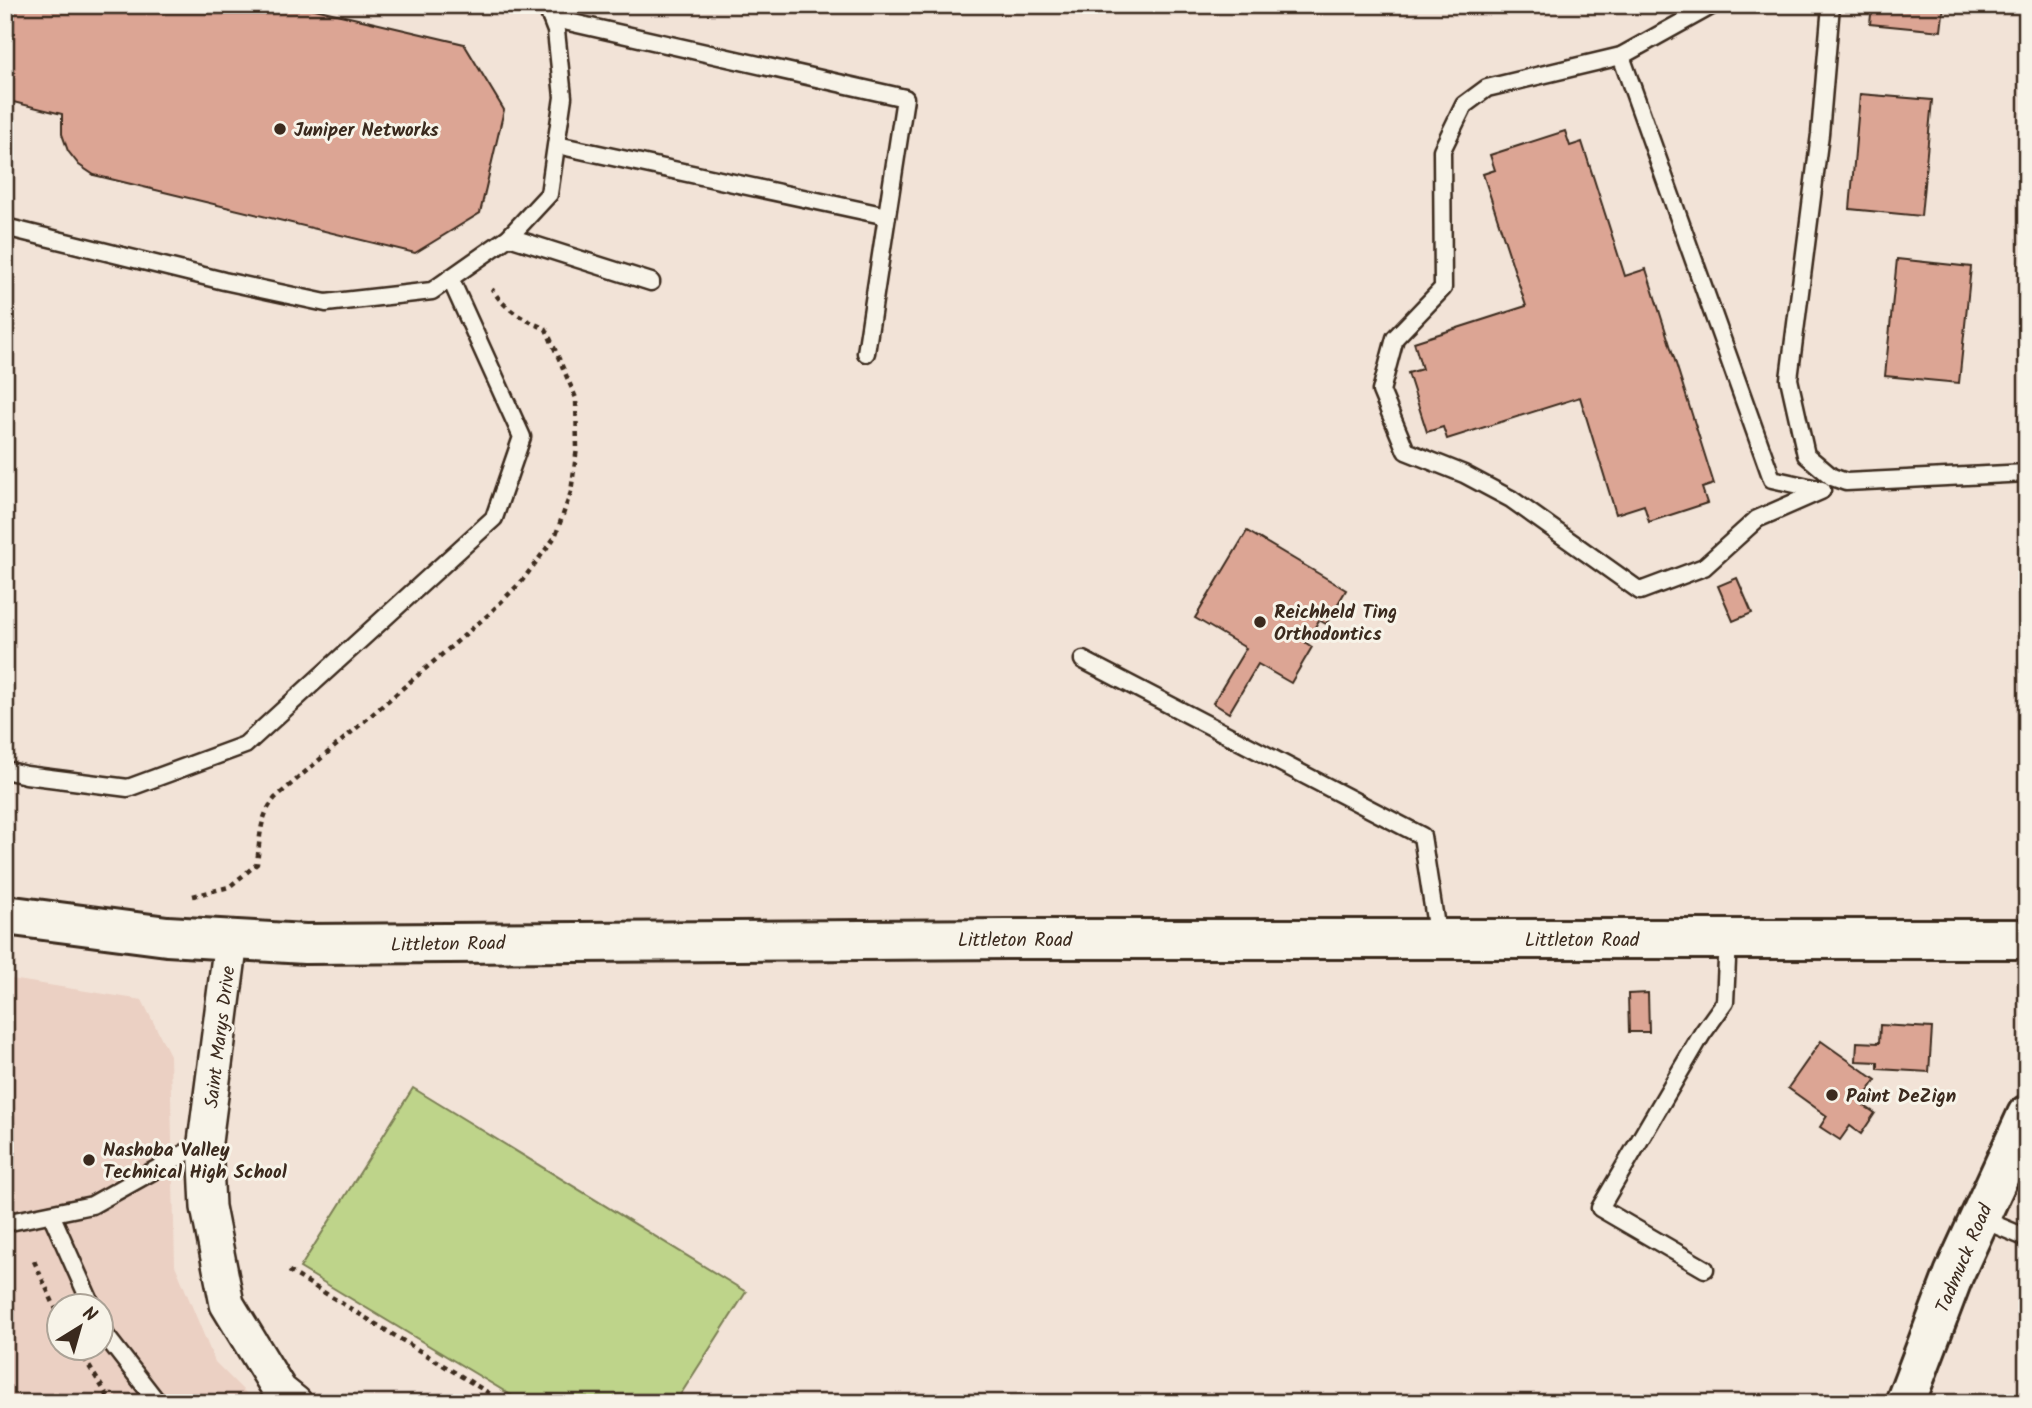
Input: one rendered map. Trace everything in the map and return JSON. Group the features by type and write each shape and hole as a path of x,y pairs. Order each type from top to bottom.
{"main road":[{"name":"Littleton Road","path":"5,915 102,929 231,941 344,944 993,939 2027,939"},
{"name":"Tadmuck Road","path":"1905,1403 1954,1274 1979,1218 2023,1134"}],"street":[{"name":"Saint Marys Drive","path":"231,941 205,1142 208,1207 227,1304 280,1391 295,1403"}],"lane":[{"path":"1713,5 1621,56 1487,88 1464,106 1442,150 1443,288 1395,338 1381,391 1406,451 1464,474 1511,499 1640,592 1704,567 1757,519 1821,491 1832,477"},
{"path":"1831,5 1820,134 1789,379 1807,455 1832,477 1846,482 2027,473"},
{"path":"5,227 326,303 432,290 509,237 549,194 563,97 556,32 548,12"},
{"path":"548,12 905,98 866,353"},
{"path":"1621,56 1772,479 1821,491"},
{"path":"557,145 887,216"},
{"path":"509,237 651,282"},
{"path":"5,770 128,788 245,745 494,518 522,437 450,278"},
{"path":"1083,660 1422,836 1438,939"},
{"path":"1705,1269 1600,1208 1702,1034 1725,1002 1728,939"},
{"path":"5,1223 92,1205 205,1142"},
{"path":"51,1214 85,1292"},
{"path":"1979,1218 2027,1238"},
{"path":"116,1347 158,1403"}],"path":[{"path":"34,1261 48,1292"},
{"path":"289,1270 505,1403"},
{"path":"86,1362 112,1403"}],"shaded area":[{"name":"Nashoba Valley Technical High School","path":"5,978 142,1000 170,1055 175,1265 215,1362 256,1403 5,1403"}],"green space":[{"path":"413,1088 746,1292 675,1403 524,1403 300,1268"}],"building":[{"name":"Juniper Networks","path":"5,5 298,5 464,44 504,110 480,213 415,253 94,175 79,165 68,151 62,134 62,114 5,100"},
{"path":"1872,5 1944,5 1941,31 1870,24"},
{"path":"1860,94 1932,100 1921,216 1850,209"},
{"path":"1565,131 1570,146 1582,142 1625,276 1646,269 1714,484 1702,488 1707,503 1649,522 1644,505 1616,514 1580,397 1447,439 1443,427 1427,432 1408,373 1422,369 1414,342 1526,306 1483,174 1495,170 1490,155"},
{"path":"1897,259 1971,267 1959,383 1885,376"},
{"name":"Reichheld Ting Orthodontics","path":"1247,531 1346,590 1326,624 1319,620 1306,643 1312,647 1291,683 1258,664 1229,713 1213,703 1246,648 1195,618"},
{"path":"1737,578 1752,613 1733,621 1718,586"},
{"path":"1648,993 1649,1032 1629,1032 1628,994"},
{"path":"1880,1025 1932,1028 1929,1072 1878,1069 1878,1062 1856,1061 1857,1042 1879,1043"},
{"name":"Paint DeZign","path":"1821,1041 1876,1080 1860,1103 1875,1113 1861,1134 1850,1126 1840,1140 1820,1127 1827,1116 1788,1088"}],"place":[{"name":"Juniper Networks","path":"280,129"},
{"name":"Reichheld Ting Orthodontics","path":"1260,622"},
{"name":"Paint DeZign","path":"1832,1095"},
{"name":"Nashoba Valley Technical High School","path":"89,1160"}]}
